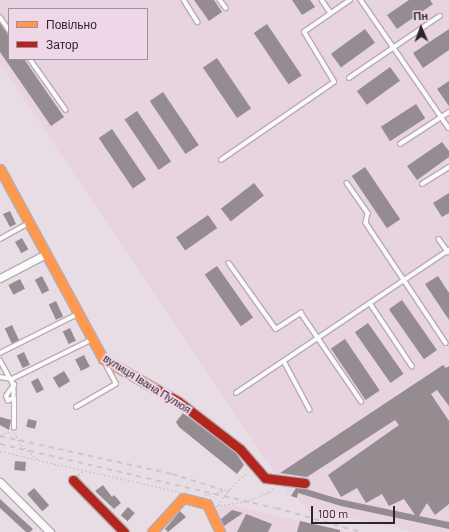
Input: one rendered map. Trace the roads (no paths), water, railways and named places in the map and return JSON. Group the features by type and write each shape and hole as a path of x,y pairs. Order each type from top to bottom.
{"street":[{"name":"вулиця Івана Пулюя","path":"1,174 79,314 91,340 103,359 179,402 240,449 265,478 278,481 305,483"},
{"path":"0,278 46,254"},
{"path":"73,480 124,532"},
{"path":"0,482 50,532"},
{"path":"152,532 187,497 207,504 220,532"}],"lane":[{"path":"184,0 198,22"},
{"path":"220,0 226,8"},
{"path":"322,0 330,12"},
{"path":"221,160 334,82 304,32 330,12 350,0"},
{"path":"361,0 449,128"},
{"path":"349,78 440,16"},
{"path":"0,17 8,29"},
{"path":"31,60 66,110"},
{"path":"400,144 449,112"},
{"path":"422,184 449,167"},
{"path":"347,183 368,213 366,222 446,343"},
{"path":"0,239 29,223"},
{"path":"236,393 449,251 439,239"},
{"path":"229,263 276,328 301,313 361,401"},
{"path":"370,303 412,366"},
{"path":"0,353 79,314"},
{"path":"0,377 12,379 91,340"},
{"path":"76,407 116,384 103,359"},
{"path":"0,360 14,385 14,428"},
{"path":"284,361 310,410"},
{"path":"14,385 6,398 10,401 14,399"}],"railway":[{"path":"0,436 172,474 223,490"},
{"path":"0,444 276,508 361,532"}]}
